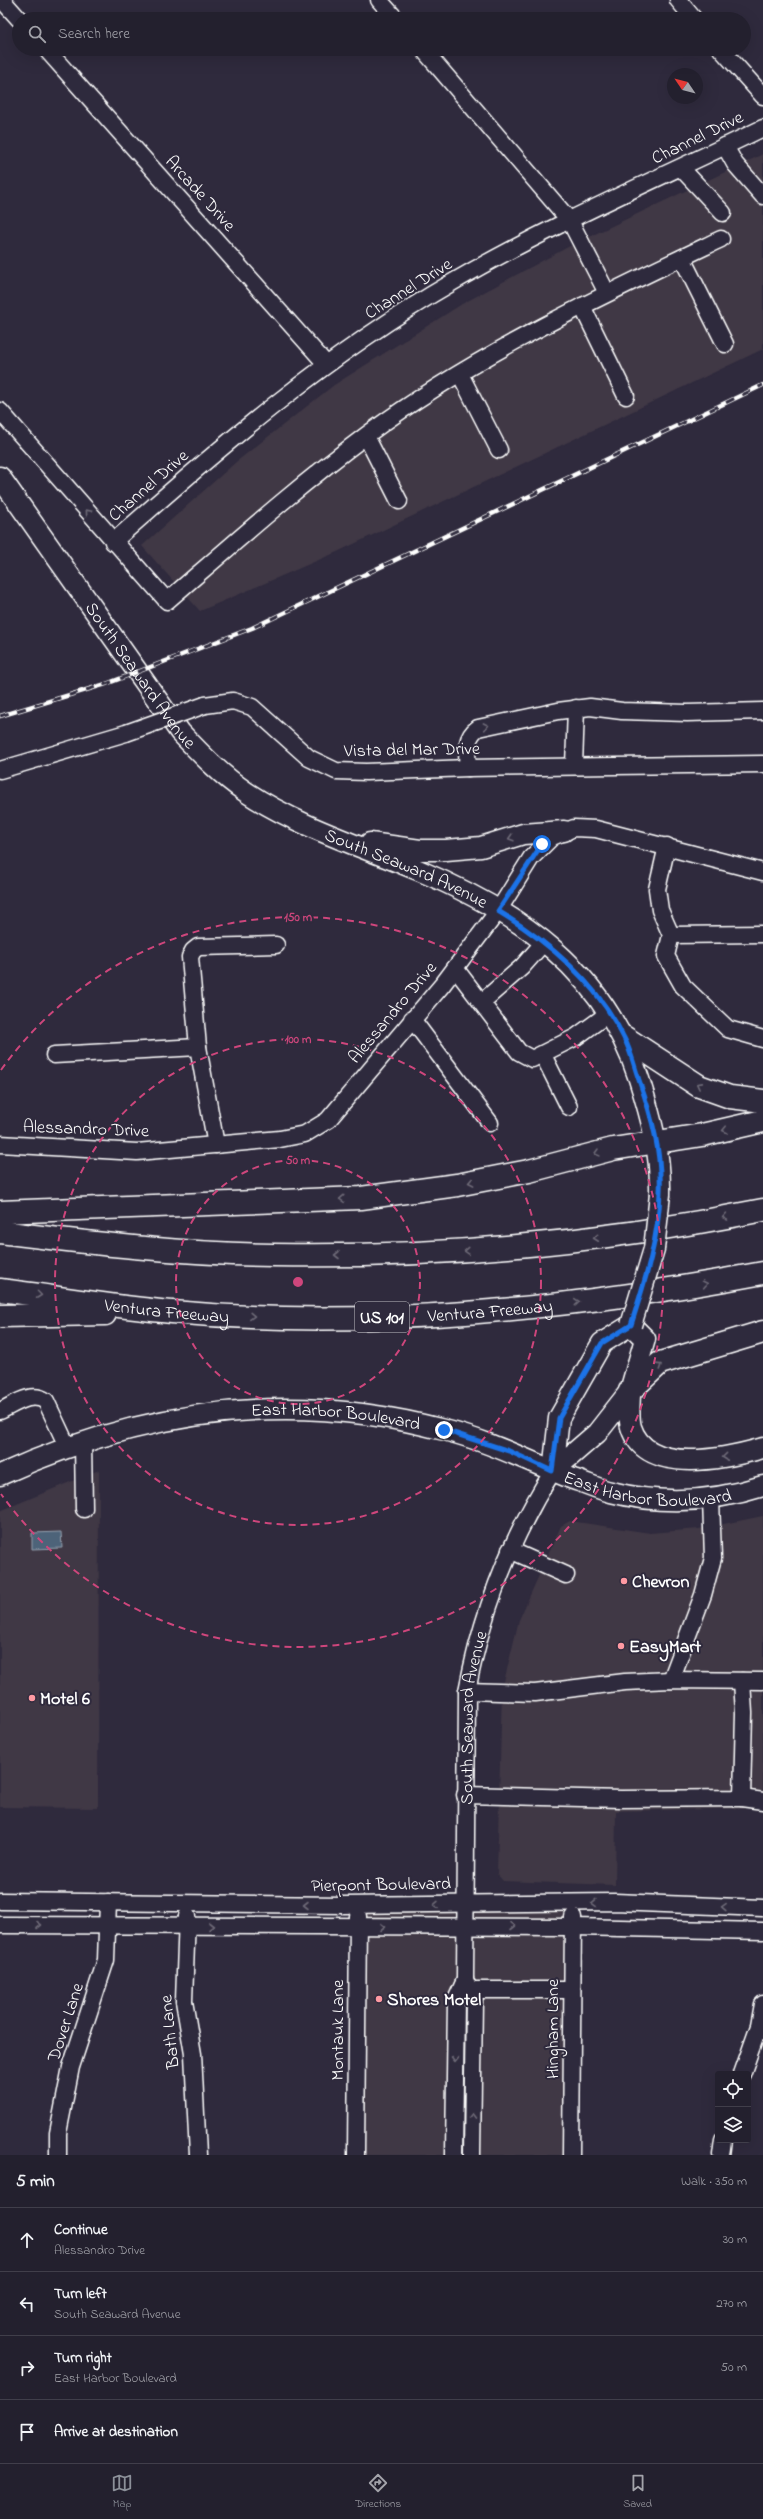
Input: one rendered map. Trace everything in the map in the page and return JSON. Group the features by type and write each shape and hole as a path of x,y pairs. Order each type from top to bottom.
{"highway":[{"path":"624,1037 699,1086 730,1097 763,1101"},
{"path":"0,1212 361,1198 457,1185 529,1171 613,1149 702,1135 763,1121"},
{"path":"0,1232 186,1251 272,1255 395,1254 507,1249 613,1237 763,1210"},
{"name":"Ventura Freeway","path":"0,1290 173,1312 301,1318 413,1316 611,1299 763,1273"},
{"path":"0,1316 173,1312"},
{"path":"630,1391 660,1363 763,1332"}],"main road":[{"name":"South Seaward Avenue","path":"0,477 180,732 213,767 246,792 282,813 442,881 498,911 545,941 572,967 610,1013 624,1037 648,1101 657,1141 661,1180 654,1249 638,1332 630,1391 597,1433 552,1471"},
{"path":"341,839 420,850 446,850 481,847 523,834 564,831"},
{"name":"South Seaward Avenue","path":"552,1471 559,1418 602,1343 638,1332"},
{"path":"630,1391 631,1427 637,1438 648,1449 664,1457 685,1461 731,1456 763,1448"},
{"name":"East Harbor Boulevard","path":"0,1475 75,1444 132,1427 205,1413 285,1409 326,1410 368,1414 444,1430 509,1451 552,1471 609,1492 628,1496 658,1500 711,1499 763,1486"}],"street":[{"path":"2,0 13,12"},
{"path":"379,0 390,12"},
{"path":"678,0 688,12"},
{"name":"Arcade Drive","path":"52,56 326,364"},
{"path":"429,56 570,221 607,293"},
{"path":"727,56 763,96"},
{"name":"Channel Drive","path":"113,542 265,411 326,364 453,282 570,221 763,128"},
{"path":"725,146 736,164 763,196"},
{"path":"681,168 723,213"},
{"path":"0,411 113,542 167,601 259,521 366,436 460,374 492,354 607,293 721,239"},
{"path":"682,258 725,344"},
{"path":"582,306 626,396"},
{"path":"460,374 499,450"},
{"path":"366,436 399,501"},
{"name":"Vista del Mar Drive","path":"0,770 126,733 205,705 232,701 252,707 309,758 336,771 366,772 468,768 763,764"},
{"path":"468,768 466,748 471,733 478,728 576,708 680,713 763,711"},
{"path":"574,766 576,708"},
{"name":"Alessandro Drive","path":"0,1144 111,1152 216,1145 280,1139 305,1134 328,1120 455,968 498,911 542,844 564,831 579,828 596,829 668,846 763,872"},
{"path":"668,846 657,889 660,910 671,935 666,956 683,986 728,1029 763,1039"},
{"path":"671,935 763,934"},
{"path":"482,1002 522,967 545,941"},
{"path":"216,1145 198,1047 190,957 193,951 198,947 276,945"},
{"path":"455,968 519,1052 532,1059 543,1055 576,1037 610,1013"},
{"path":"412,1019 490,1123"},
{"path":"54,1055 198,1047"},
{"path":"543,1055 569,1107"},
{"path":"0,1411 34,1396 41,1397 46,1401 75,1444 84,1509"},
{"name":"South Seaward Avenue","path":"472,2155 474,1999 467,1985 465,1927 467,1691 475,1651 487,1607 510,1550 531,1505 552,1471"},
{"path":"671,1680 703,1595 713,1558 711,1499"},
{"path":"510,1550 566,1575"},
{"path":"467,1691 535,1693 625,1682 671,1680 763,1681"},
{"path":"742,1681 744,1713 742,1798"},
{"path":"465,1795 621,1798 742,1798 763,1801"},
{"name":"Pierpont Boulevard","path":"0,1901 108,1902 187,1905 358,1905 465,1903 574,1904 615,1902 763,1908"},
{"name":"Dover Lane","path":"58,2155 58,2133 64,2096 71,2067 106,1960 108,1902"},
{"name":"Hingham Lane","path":"572,2155 572,1990 574,1904"},
{"name":"Bath Lane","path":"187,1905 184,2001 193,2054 198,2155"},
{"name":"Montauk Lane","path":"356,2155 358,1905"},
{"path":"0,1925 573,1927 763,1931"},
{"path":"467,1985 572,1990"},
{"name":"South Seaward Avenue","path":"454,2155 456,2000 467,1985"},
{"path":"743,2071 759,2026 763,2004"},
{"path":"456,2031 473,2031"},
{"path":"721,2155 723,2143"}],"shaded area":[{"path":"763,154 763,349 337,552 200,611 142,546 236,462 334,385 462,304 570,246"},
{"path":"99,1470 98,1808 0,1807 0,1511"},
{"path":"763,1516 763,1808 616,1811 615,1885 503,1881 497,1874 502,1690 519,1620 561,1526 570,1521 650,1533 699,1529"},
{"path":"574,1904 572,2155 357,2155 358,1905"}],"water":[{"path":"61,1532 62,1548 32,1549 32,1533"}],"railway":[{"path":"0,716 106,684 252,628 763,385"}],"place":[{"name":"Chevron","path":"624,1581"},
{"name":"EasyMart","path":"621,1646"},
{"name":"Motel 6","path":"32,1698"},
{"name":"Shores Motel","path":"379,1999"}],"route":[{"path":"444,1430 480,1440 509,1451 552,1471 559,1418 602,1343 631,1325 654,1249 661,1180 657,1141 648,1101 624,1037 610,1013 568,962 550,945 527,928 498,911 531,858 542,844"}]}
